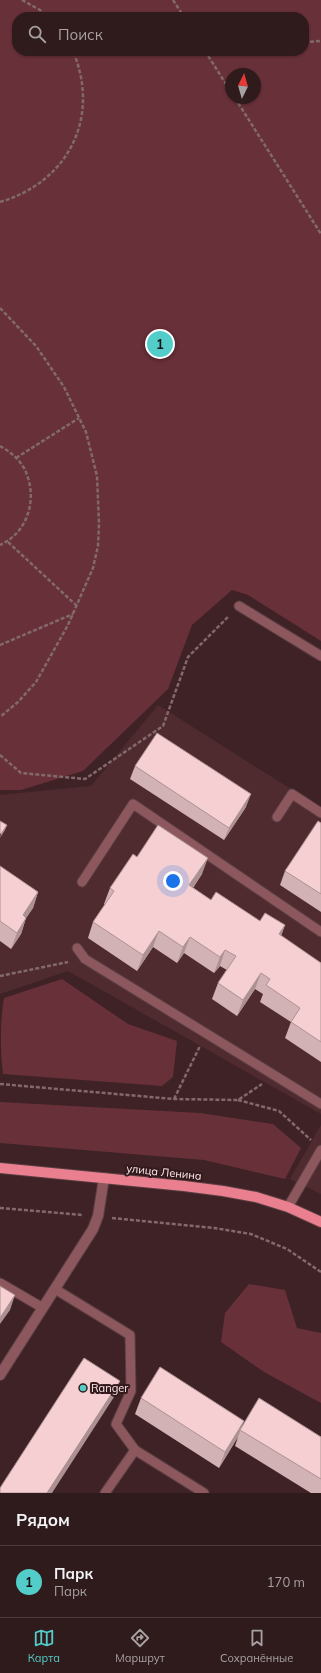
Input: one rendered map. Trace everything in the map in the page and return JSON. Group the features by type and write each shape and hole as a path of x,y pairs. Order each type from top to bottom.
{"main road":[{"name":"улица Ленина","path":"0,1168 222,1191 256,1197 288,1207 321,1222"}],"street":[{"path":"0,1375 93,1229 98,1216 104,1178"}],"lane":[{"path":"239,606 321,656"},
{"path":"277,817 292,794 321,813"},
{"path":"82,882 133,804 321,932"},
{"path":"77,948 85,959 321,1104"},
{"path":"288,1207 318,1147"},
{"path":"0,1283 42,1308"},
{"path":"55,1289 130,1335 131,1391 116,1424 135,1450 204,1493"},
{"path":"105,1493 135,1450"}],"path":[{"path":"22,0 42,12"},
{"path":"173,0 181,12"},
{"path":"309,42 321,41"},
{"path":"0,202 17,197 37,186 54,171 68,153 78,132 83,110 83,87 79,65 75,56"},
{"path":"208,56 225,83"},
{"path":"239,104 321,234"},
{"path":"0,308 36,346 64,387 86,432 97,476 99,524 98,546 93,568 74,614 36,682 18,702 0,717"},
{"path":"16,458 79,418"},
{"path":"0,446 16,458 27,474 32,492 30,511 22,528 8,542 0,545"},
{"path":"8,542 77,606"},
{"path":"0,755 21,773 85,779 163,726 188,657 239,606"},
{"path":"0,645 74,614"},
{"path":"0,976 85,959"},
{"path":"174,1099 206,1034"},
{"path":"238,1100 276,1076"},
{"path":"0,1084 174,1099 238,1100 279,1111 318,1147"},
{"path":"0,1208 214,1228 251,1234 287,1249 321,1272"}],"shaded area":[{"path":"0,0 321,0 321,641 248,595 232,590 192,625 168,689 83,771 21,790 0,790"},
{"path":"158,705 321,808 321,1114 68,971 0,994 0,795 91,786"},
{"path":"62,979 128,1024 177,1041 173,1077 162,1086 3,1074 1,1036 4,998"},
{"path":"0,1102 200,1113 273,1124 301,1148 285,1179 204,1160 0,1143"},
{"path":"321,1125 321,1194 290,1179"},
{"path":"249,1284 285,1290 297,1328 321,1333 321,1403 264,1372 221,1342 225,1313"}],"building":[{"path":"157,733 251,794 229,828 135,766"},
{"path":"0,821 7,825 1,834 0,833"},
{"path":"318,821 321,823 321,894 285,871"},
{"path":"158,825 208,858 189,885 211,900 216,892 260,921 265,913 285,925 279,934 321,963 321,1042 291,1022 300,1008 266,985 270,979 261,973 243,1000 218,983 236,956 225,950 220,957 190,937 183,947 159,931 143,955 93,922 114,891 110,888 133,854 137,857"},
{"path":"0,866 38,892 23,915 26,918 17,933 0,921"},
{"path":"0,1286 15,1295 0,1318"},
{"path":"84,1358 120,1381 47,1493 0,1493 0,1488"},
{"path":"160,1367 244,1421 225,1452 141,1398"},
{"path":"259,1398 321,1437 321,1479 240,1430"}],"place":[{"name":"Парк","path":"160,344"},
{"name":"Ranger","path":"83,1388"}]}
